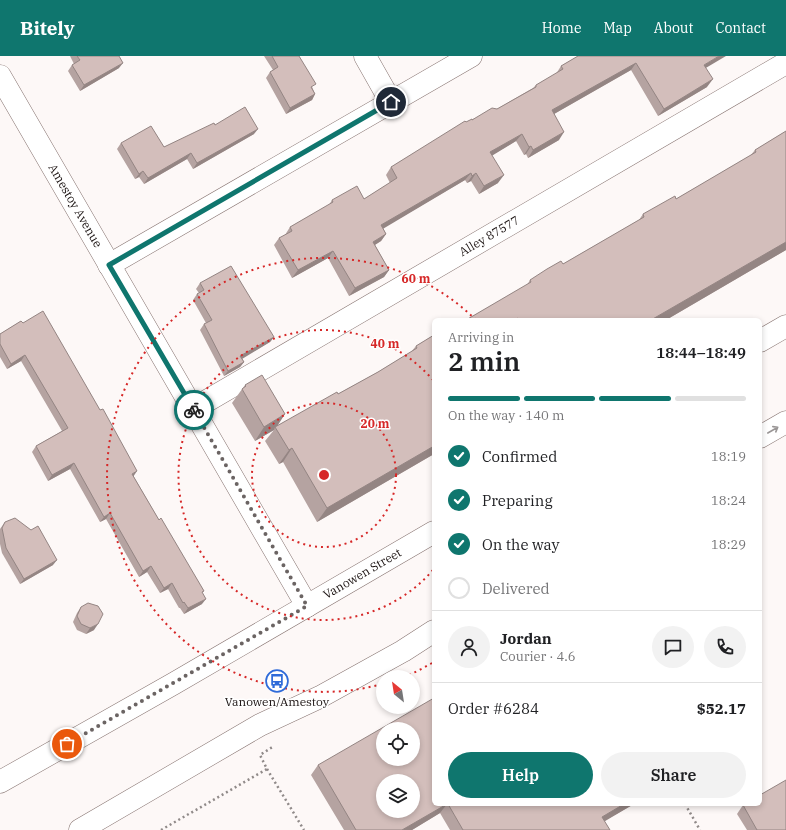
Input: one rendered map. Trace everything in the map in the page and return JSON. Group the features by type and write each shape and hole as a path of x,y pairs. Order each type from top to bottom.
{"street":[{"path":"365,56 391,102"},
{"path":"109,265 471,56"},
{"name":"Alley 87577","path":"193,409 786,63"},
{"name":"Amestoy Avenue","path":"0,76 307,606"},
{"path":"762,340 786,326"},
{"path":"762,436 786,422"},
{"name":"Vanowen Street","path":"0,782 173,684 432,533"},
{"path":"80,830 260,725 320,697 403,651 432,632"}],"path":[{"path":"281,742 260,754 267,769 304,830"},
{"path":"161,830 267,769"},
{"path":"686,806 700,830"}],"building":[{"path":"77,56 119,56 123,63 84,85 72,65 80,60"},
{"path":"272,56 299,56 316,84 311,87 315,94 290,108 270,72 278,67"},
{"path":"578,56 719,56 704,65 713,79 664,109 636,63 552,110 564,132 533,150 531,146 529,147 522,134 490,152 504,175 484,186 476,173 472,176 471,173 381,225 386,234 373,242 389,270 355,288 333,251 298,270 279,238 292,231 290,227 357,186 364,199 397,178 391,167 465,121 472,120 492,108 497,109 536,87 536,85 563,69 561,66"},
{"path":"245,107 258,129 197,163 191,153 148,178 143,171 139,174 121,143 151,126 164,147 214,123 215,125"},
{"path":"786,131 786,242 654,318 469,318 531,282 530,280 547,269 561,261 563,264 644,217 643,214 675,196 676,199 756,152 755,150"},
{"path":"231,266 274,337 240,356 244,362 228,371 204,324 212,320 197,294 204,290 200,283"},
{"path":"43,311 100,410 103,409 137,471 132,474 159,520 161,518 204,591 202,592 206,599 188,608 184,602 183,603 172,583 164,588 151,566 143,571 110,513 104,517 74,463 52,475 36,446 68,428 25,355 11,364 0,344 0,334 21,321 23,323"},
{"path":"432,336 432,447 327,508 292,448 289,450 275,427 337,392 338,394 378,372 417,348 416,346"},
{"path":"262,375 285,414 264,427 242,389 246,386 245,385"},
{"path":"15,518 31,530 38,526 57,560 24,579 6,548 2,528 5,522"},
{"path":"88,603 98,606 103,614 98,624 90,628 81,624 77,616 81,607"},
{"path":"432,699 432,806 444,806 402,830 356,830 318,765 376,732 376,766 420,766 420,722 392,722 406,714 420,714 420,706"},
{"path":"786,780 786,830 757,830 744,806 762,806 762,794"},
{"path":"449,806 621,806 602,817 610,830 463,830"}],"way so far":[{"path":"67,744 307,606 194,410"}],"place":[{"name":"Vanowen/Amestoy","path":"277,681"}],"route":[{"path":"194,410 109,265 391,102"}]}
